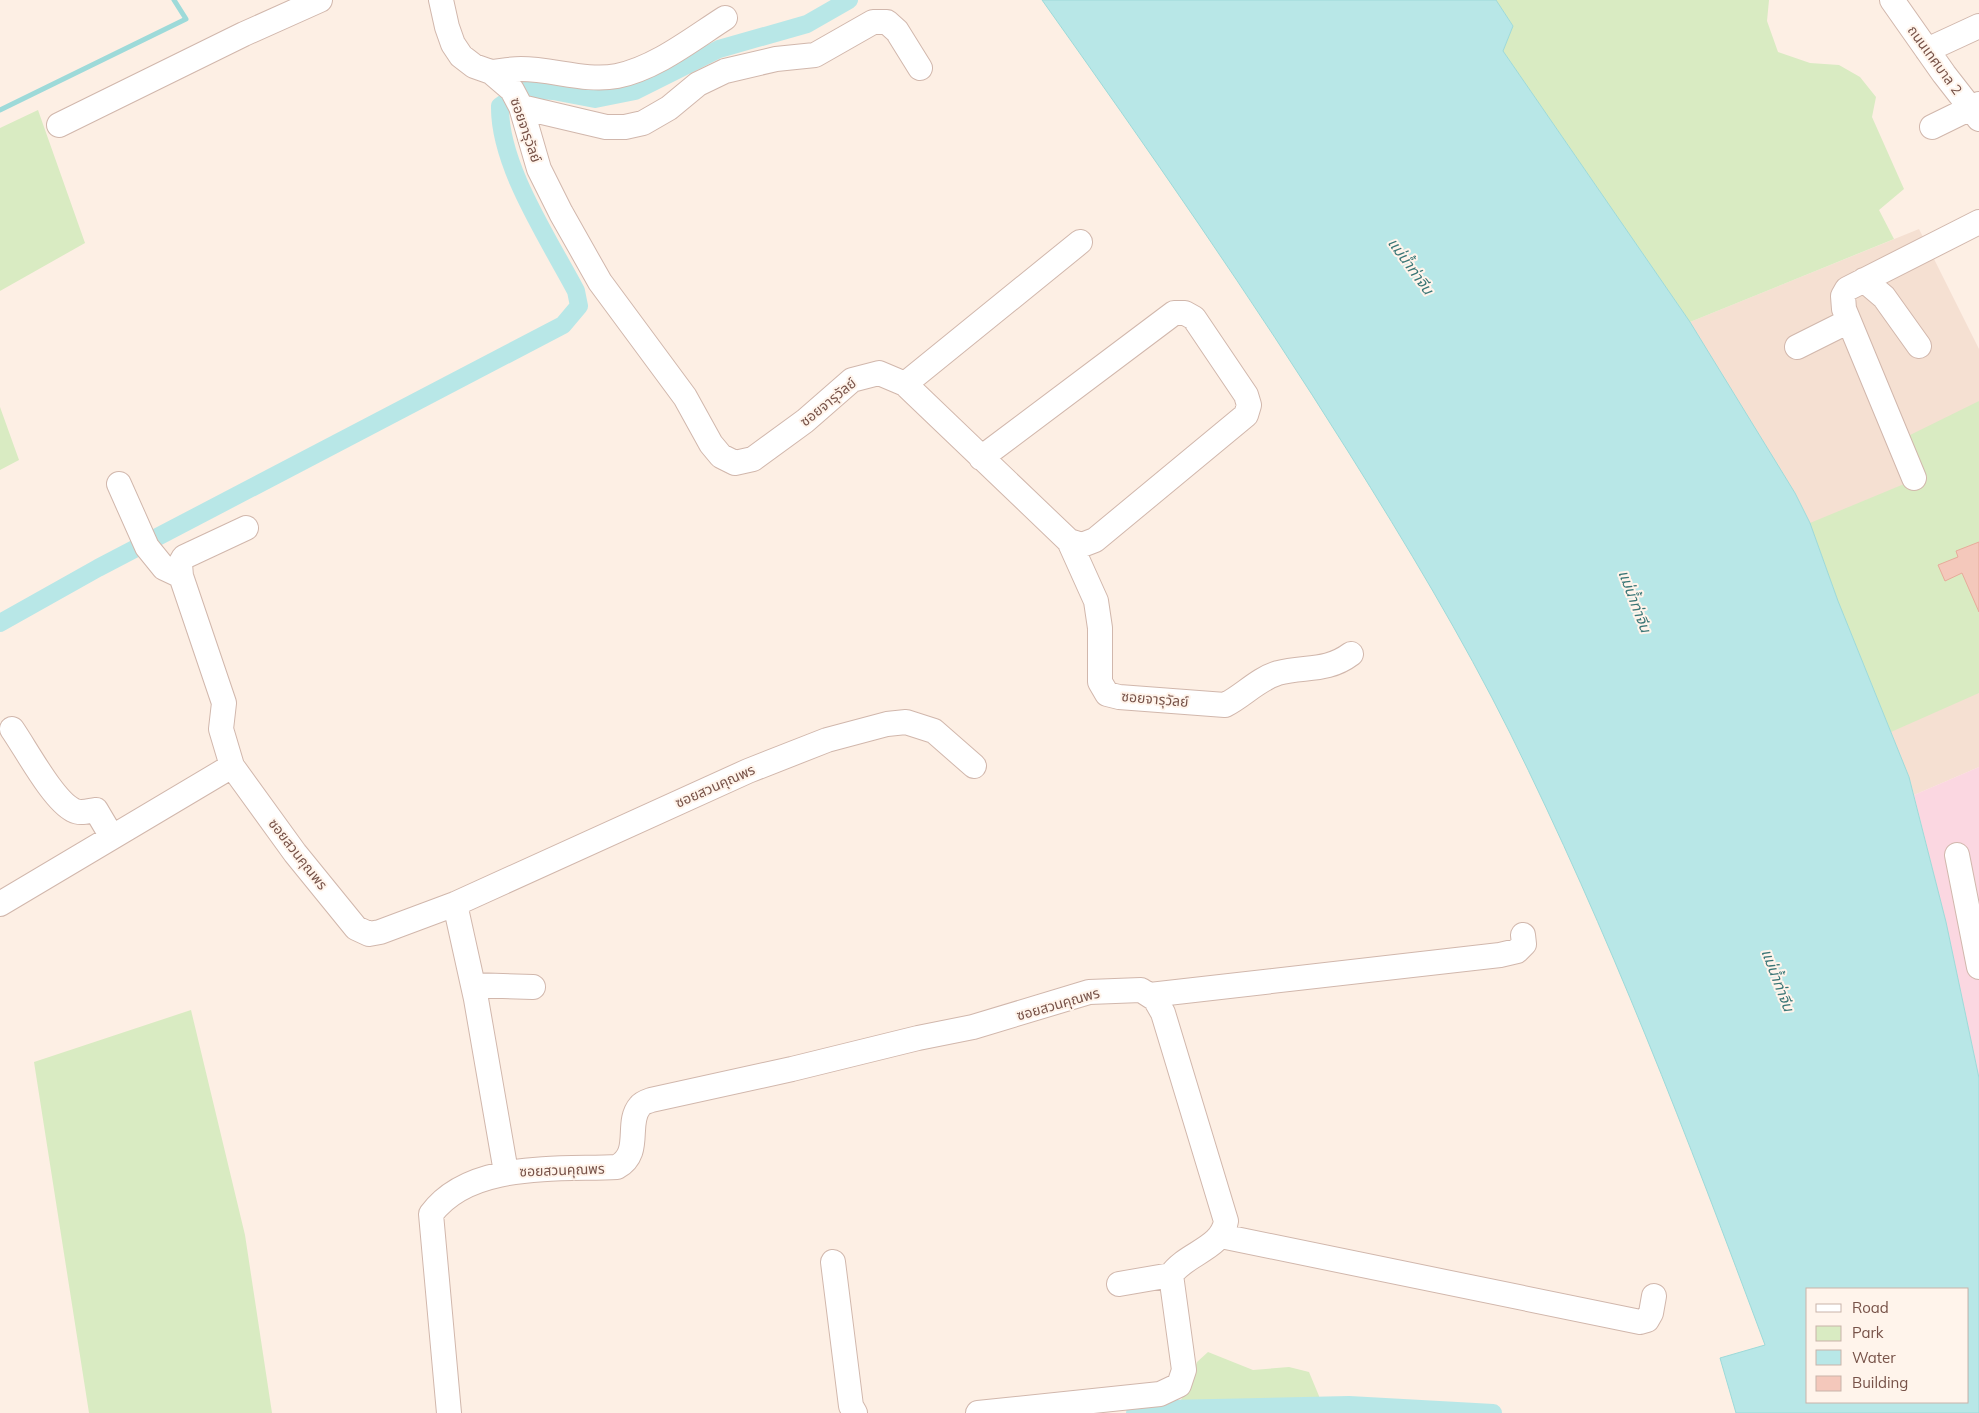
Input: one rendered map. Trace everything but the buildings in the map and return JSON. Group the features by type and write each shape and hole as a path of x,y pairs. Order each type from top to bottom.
{"street":[{"path":"59,125 244,34 320,0"},
{"name":"ซอยจารุวัลย์","path":"441,0 446,27 453,44 461,56 474,66 491,72 512,90 521,107 539,169 561,213 600,282 685,398 711,444 721,456 735,463 752,459 805,421 852,380 879,373 905,384 1069,541 1096,601 1100,628 1100,682 1108,694 1119,697 1225,705 1238,699 1263,680 1278,673 1337,664 1351,654"},
{"name":"ถนนเทศบาล 2","path":"1892,0 1927,50 1976,110"},
{"path":"491,72 522,69 598,77 616,76 634,70 672,52 725,18"},
{"path":"521,107 606,127 625,127 643,123 669,108 698,84 725,71 776,59 815,55 873,22 887,22 897,31 920,68"},
{"path":"1927,50 1979,26"},
{"path":"1932,127 1976,110"},
{"path":"1914,478 1849,321 1844,308 1843,296 1847,289 1979,222"},
{"path":"905,384 1080,242"},
{"path":"1864,280 1884,298 1919,346"},
{"path":"981,458 1174,313 1185,313 1194,318 1246,395 1249,404 1246,415 1095,540 1082,546 1069,541"},
{"path":"1797,348 1849,321"},
{"path":"119,484 147,547 164,568 181,576 180,564 184,557 246,528"},
{"name":"ซอยสวนคุณพร","path":"181,576 224,703 221,730 232,766 295,853 356,928 369,934 380,932 455,904 748,771 827,740 887,724 906,722 934,731 974,766"},
{"path":"12,729 54,792 66,805 80,812 96,810 112,837"},
{"path":"0,904 232,766"},
{"path":"1957,855 1970,874 1979,967"},
{"name":"ซอยสวนคุณพร","path":"455,904 473,985 506,1172"},
{"path":"978,1413 1160,1394 1179,1384 1184,1370 1171,1275 1178,1264 1221,1236 1226,1220 1164,1014 1150,995 1500,955 1516,951 1524,944 1523,935"},
{"path":"473,985 533,988"},
{"name":"ซอยสวนคุณพร","path":"449,1413 431,1214 446,1197 456,1191 506,1172 617,1167 626,1163 630,1156 636,1115 640,1106 651,1100 973,1027 1088,992 1140,990 1150,995"},
{"path":"1221,1236 1640,1322 1647,1320 1651,1314 1654,1296"},
{"path":"833,1262 851,1406 855,1413"},
{"path":"1119,1284 1171,1275"}],"shaded area":[{"path":"1919,229 1979,349 1979,767 1914,795 1909,777 1838,601 1810,523 1795,493 1690,322"},
{"path":"1979,767 1979,1078 1946,922 1914,795"}],"green space":[{"path":"1496,0 1769,0 1767,21 1778,52 1810,63 1839,65 1860,77 1876,97 1872,117 1904,189 1879,210 1894,239 1690,322 1503,51 1513,26"},
{"path":"38,110 85,243 0,291 0,128"},
{"path":"1979,401 1979,693 1891,732 1838,601 1810,523 1921,477 1908,436"},
{"path":"0,407 19,460 0,470"},
{"path":"191,1010 245,1235 272,1413 89,1413 34,1062"},
{"path":"1208,1352 1253,1370 1289,1367 1309,1372 1319,1396 1321,1413 1174,1413 1188,1387 1197,1362"}],"water":[{"name":"แม่น้ำท่าจีน","path":"1042,0 1496,0 1513,26 1503,51 1690,322 1795,493 1810,523 1838,601 1909,777 1946,922 1979,1078 1979,1413 1736,1413 1720,1358 1765,1345 1677,1113 1581,883 1510,733 1433,591 1312,395 1160,168"}],"waterway":[{"path":"0,110 186,19 174,0"},
{"path":"0,623 98,568 563,325 579,306 576,291 539,225 516,176 502,129 500,106 524,89 553,91 595,99 635,91 719,49 807,24 849,0"},
{"path":"1135,1413 1166,1409 1349,1405 1493,1413"}]}
